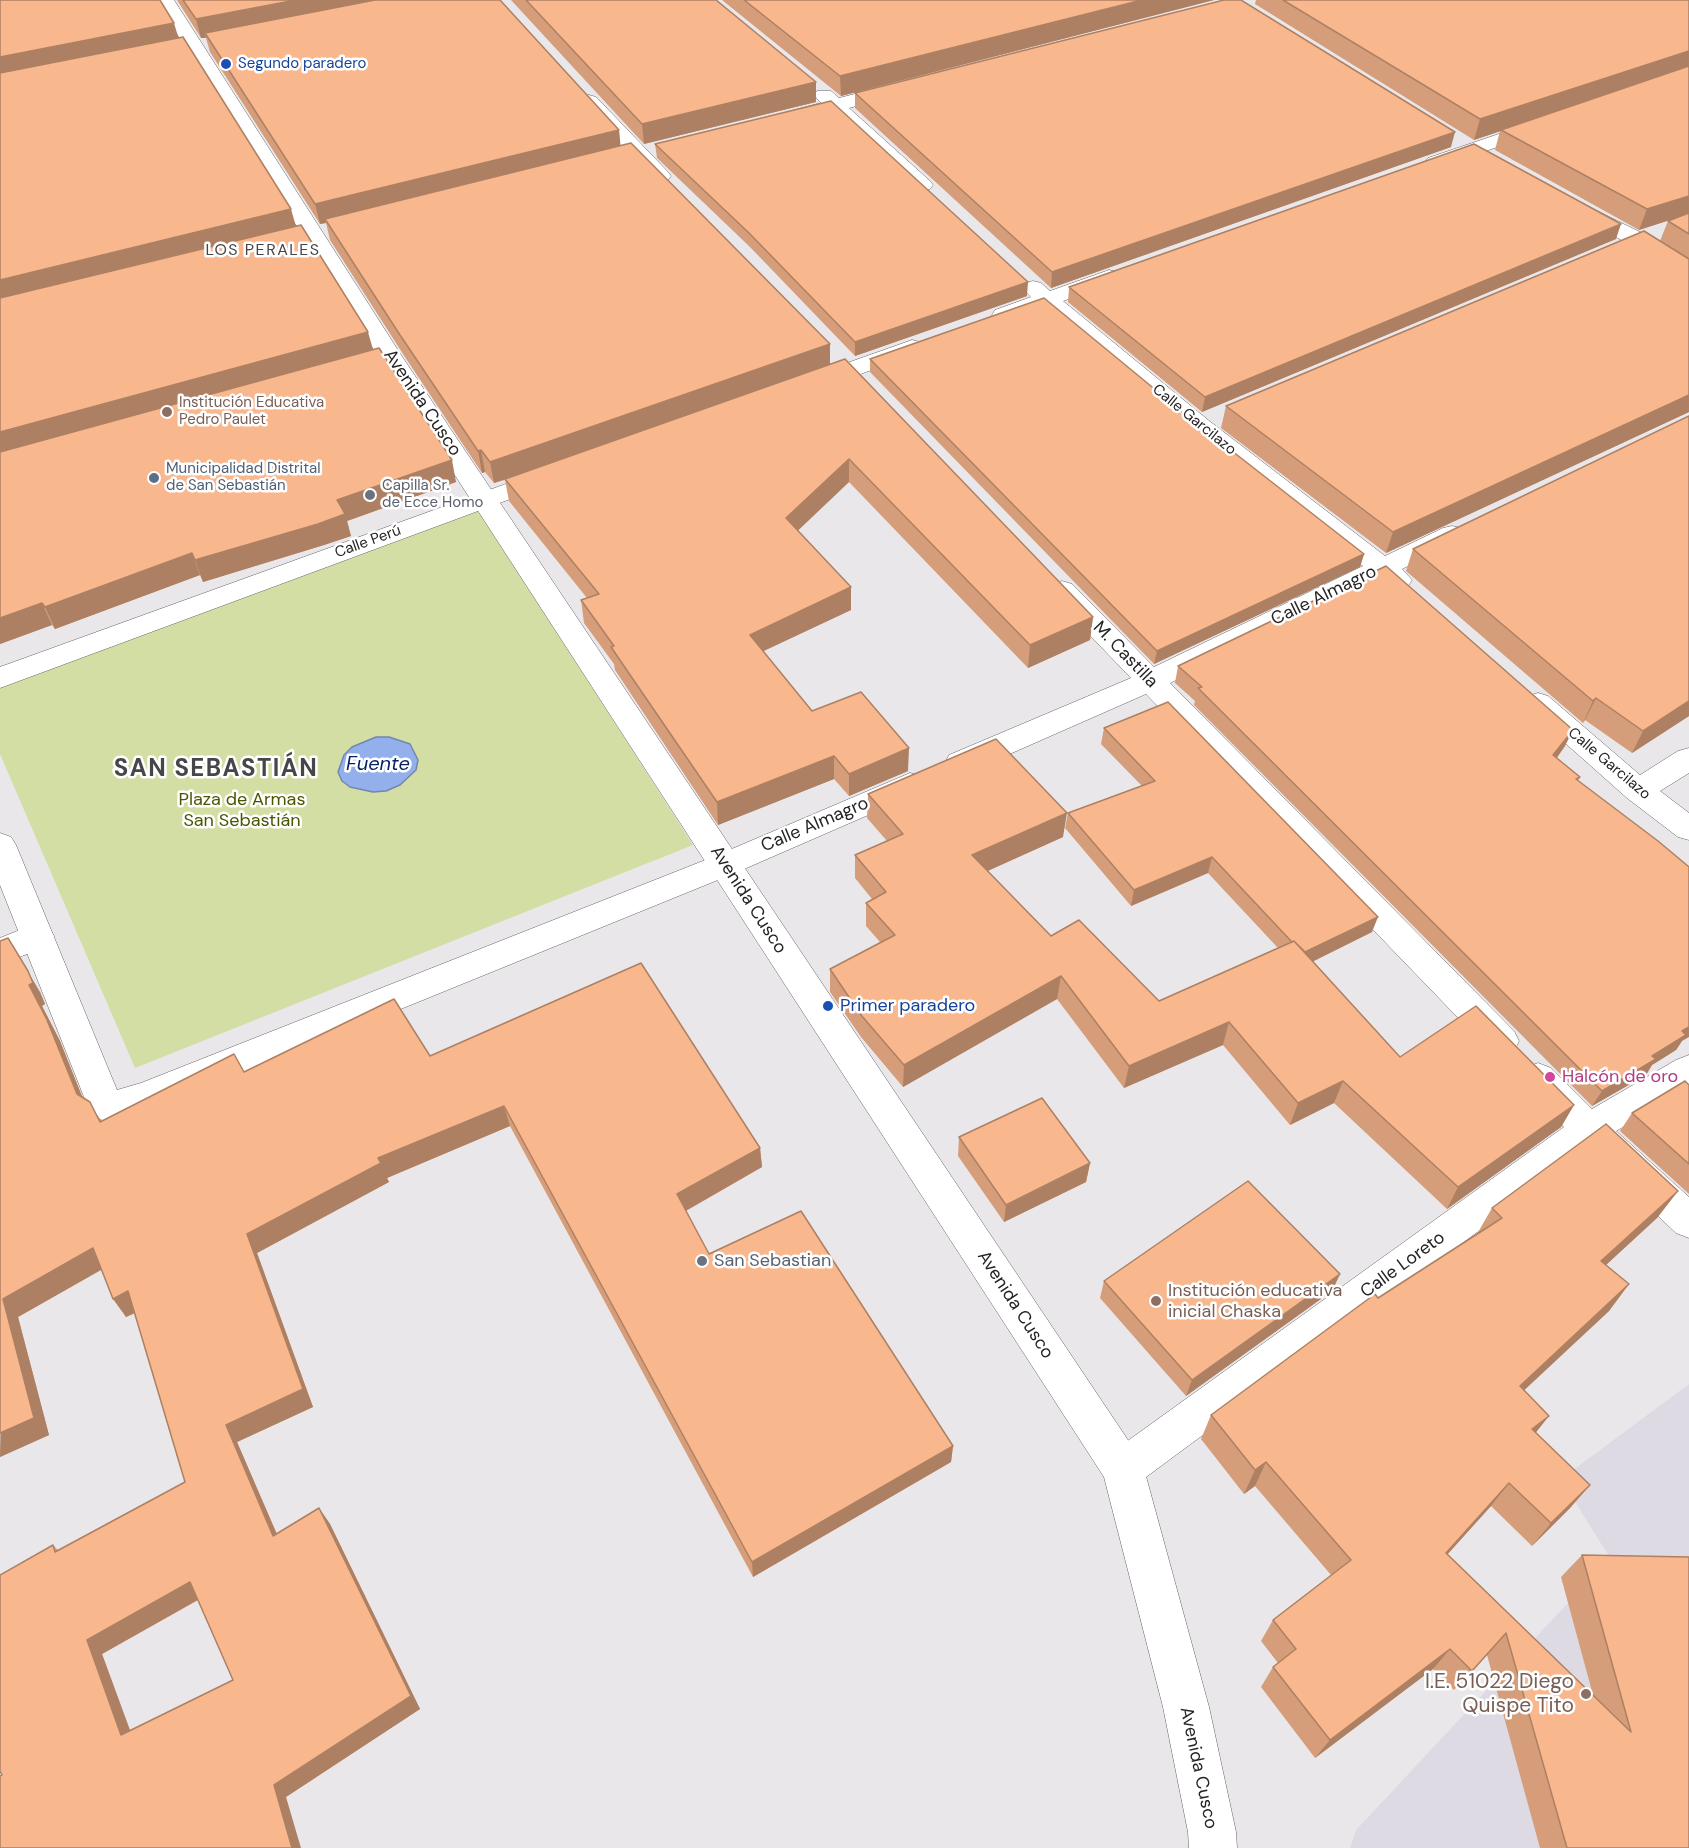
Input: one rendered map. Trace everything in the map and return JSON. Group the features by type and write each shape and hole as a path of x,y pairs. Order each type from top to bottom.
{"street":[{"name":"Avenida Cusco","path":"165,0 314,235 380,361 485,498 1123,1469 1186,1707 1212,1832 1213,1848"},
{"path":"809,83 941,202"},
{"path":"575,85 637,154 680,195"},
{"path":"770,121 916,85"},
{"path":"1416,169 1559,119"},
{"path":"1565,200 1648,236 1689,273"},
{"path":"1616,249 1648,236"},
{"path":"981,323 1125,272"},
{"name":"Calle Garcilazo","path":"1020,275 1046,299 1210,420 1418,598"},
{"path":"794,389 937,338"},
{"name":"Calle Perú","path":"0,678 571,468"},
{"name":"Calle Almagro","path":"37,936 104,1102 110,1107 147,1096 724,865 1149,681 1478,522"},
{"name":"M. Castilla","path":"1041,568 1589,1130 1689,1221"},
{"name":"Calle Garcilazo","path":"1523,690 1638,790 1689,829"},
{"path":"1638,790 1689,759"},
{"path":"0,845 37,936 0,952"},
{"name":"Calle Loreto","path":"1123,1469 1589,1130 1689,1070"}],"shaded area":[{"name":"I.E. 51022 Diego Quispe Tito","path":"1689,1384 1689,1848 1350,1848 1356,1830 1610,1558 1561,1479"}],"green space":[{"name":"Plaza de Armas San Sebastián","path":"479,511 693,845 135,1068 0,754 0,686"}],"water":[{"name":"Fuente","path":"376,737 389,737 410,744 418,760 416,770 400,785 386,791 373,792 350,787 342,781 338,772 344,755 352,747"}],"building":[{"path":"0,0 160,0 174,23 0,57"},
{"path":"183,0 296,0 196,19"},
{"path":"375,0 500,0 619,130 315,204 205,33"},
{"path":"526,0 716,0 816,82 642,124"},
{"path":"744,0 1142,0 840,76"},
{"path":"1224,0 1241,0 1455,132 1052,272 855,93"},
{"path":"1283,0 1689,0 1689,51 1480,119"},
{"path":"183,37 291,209 0,280 0,73"},
{"path":"1689,66 1689,196 1647,209 1501,130"},
{"path":"831,101 1028,282 855,342 749,233 655,144"},
{"path":"631,143 830,344 490,462 481,450 478,451 325,219"},
{"path":"1474,144 1621,224 1205,397 1069,287"},
{"path":"1689,213 1689,234 1668,221"},
{"path":"301,225 368,332 0,432 0,298"},
{"path":"1644,231 1689,259 1689,395 1393,532 1226,406"},
{"path":"1044,298 1191,419 1364,554 1157,651 870,359"},
{"path":"379,348 452,460 337,500 345,514 318,524 195,560 192,553 45,607 42,603 0,618 0,452"},
{"path":"845,359 1093,617 1030,645 849,459 786,518 851,587 750,635 812,711 861,692 909,748 849,774 834,756 717,802 581,600 599,594 505,479"},
{"path":"1689,416 1689,701 1643,731 1596,698 1593,701 1413,549"},
{"path":"1386,566 1573,730 1553,755 1580,777 1576,779 1689,867 1689,1027 1682,1031 1686,1035 1652,1056 1656,1059 1602,1091 1198,688 1202,687 1178,666"},
{"path":"1168,702 1378,917 1305,952 1294,941 1292,942 1212,857 1134,890 1068,813 1155,781 1104,728"},
{"path":"996,739 1067,813 972,855 1051,936 1079,920 1159,1001 1294,941 1400,1057 1476,1006 1574,1105 1458,1187 1343,1081 1298,1103 1229,1022 1129,1066 1061,976 904,1065 861,1015 830,969 895,935 866,903 886,892 855,855 903,834 868,794"},
{"path":"8,938 28,971 33,983 29,985 47,1020 77,1094 90,1102 100,1122 234,1054 244,1072 394,999 430,1056 641,963 760,1148 677,1194 709,1254 801,1211 953,1446 752,1562 504,1106 378,1158 381,1163 247,1234 303,1389 226,1425 273,1536 319,1508 411,1696 274,1785 292,1848 0,1848 0,1776 2,1775 0,1771 0,1575 53,1545 55,1552 185,1482 128,1291 113,1299 93,1248 3,1299 34,1418 0,1433 0,941","holes":["190,1582 233,1680 121,1735 87,1640"]},
{"path":"1685,1081 1689,1085 1689,1164 1632,1113"},
{"path":"1042,1098 1090,1163 1006,1205 959,1137"},
{"path":"1606,1124 1678,1191 1601,1261 1629,1284 1520,1386 1549,1416 1532,1429 1590,1485 1551,1523 1509,1483 1446,1553 1631,1732 1582,1555 1689,1557 1689,1848 1567,1848 1506,1633 1472,1671 1450,1649 1330,1740 1273,1667 1296,1649 1273,1620 1351,1560 1266,1462 1255,1470 1211,1415 1375,1294 1378,1298 1502,1218 1492,1208"},
{"path":"1248,1181 1340,1274 1192,1380 1104,1281"}],"place":[{"name":"Segundo paradero","path":"226,64"},
{"name":"Institución Educativa Pedro Paulet","path":"167,412"},
{"name":"Municipalidad Distrital de San Sebastián","path":"154,478"},
{"name":"Capilla Sr. de Ecce Homo","path":"370,495"},
{"name":"Primer paradero","path":"828,1006"},
{"name":"Halcón de oro","path":"1550,1077"},
{"name":"San Sebastian","path":"702,1261"},
{"name":"Institución educativa inicial Chaska","path":"1156,1301"},
{"name":"I.E. 51022 Diego Quispe Tito","path":"1586,1694"}],"district":[{"name":"LOS PERALES","path":"263,251"},
{"name":"SAN SEBASTIÁN","path":"216,770"}]}
